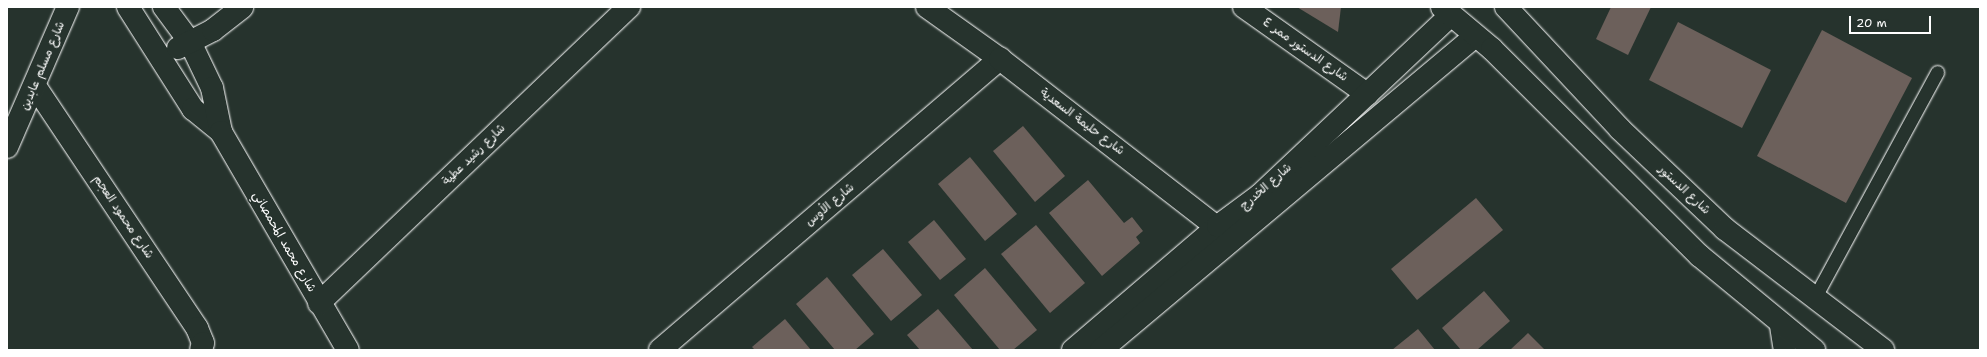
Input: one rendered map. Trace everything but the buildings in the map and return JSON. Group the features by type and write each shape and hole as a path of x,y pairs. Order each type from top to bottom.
{"street":[{"name":"شارع مسلم عابدين","path":"7,147 35,86 68,7"},
{"name":"شارع محمد المحمصاني","path":"128,7 161,57 192,109 221,132"},
{"name":"شارع محمد المحمصاني","path":"164,7 190,42 212,88 221,132 319,303 348,350"},
{"path":"161,57 213,30 242,7"},
{"name":"شارع رشيد عطية","path":"319,303 629,7"},
{"name":"شارع حليمة السعدية","path":"927,7 1000,60 1225,234"},
{"name":"شارع الدستور ممر ٤","path":"1244,7 1367,94"},
{"name":"شارع الدستور","path":"1506,7 1620,129 1725,229 1884,350"},
{"path":"1446,11 1492,49 1700,256 1781,326 1814,350"},
{"name":"شارع الخدرج","path":"1101,350 1225,234 1260,195 1367,94 1446,11"},
{"name":"شارع الخدرج","path":"1073,350 1225,234 1475,36"},
{"name":"شارع الأوس","path":"660,350 1000,60"},
{"name":"شارع محمود العجم","path":"35,86 197,328 203,343 201,350"},
{"path":"1781,326 1785,350"}],"lane":[{"path":"1815,297 1937,72"}]}
